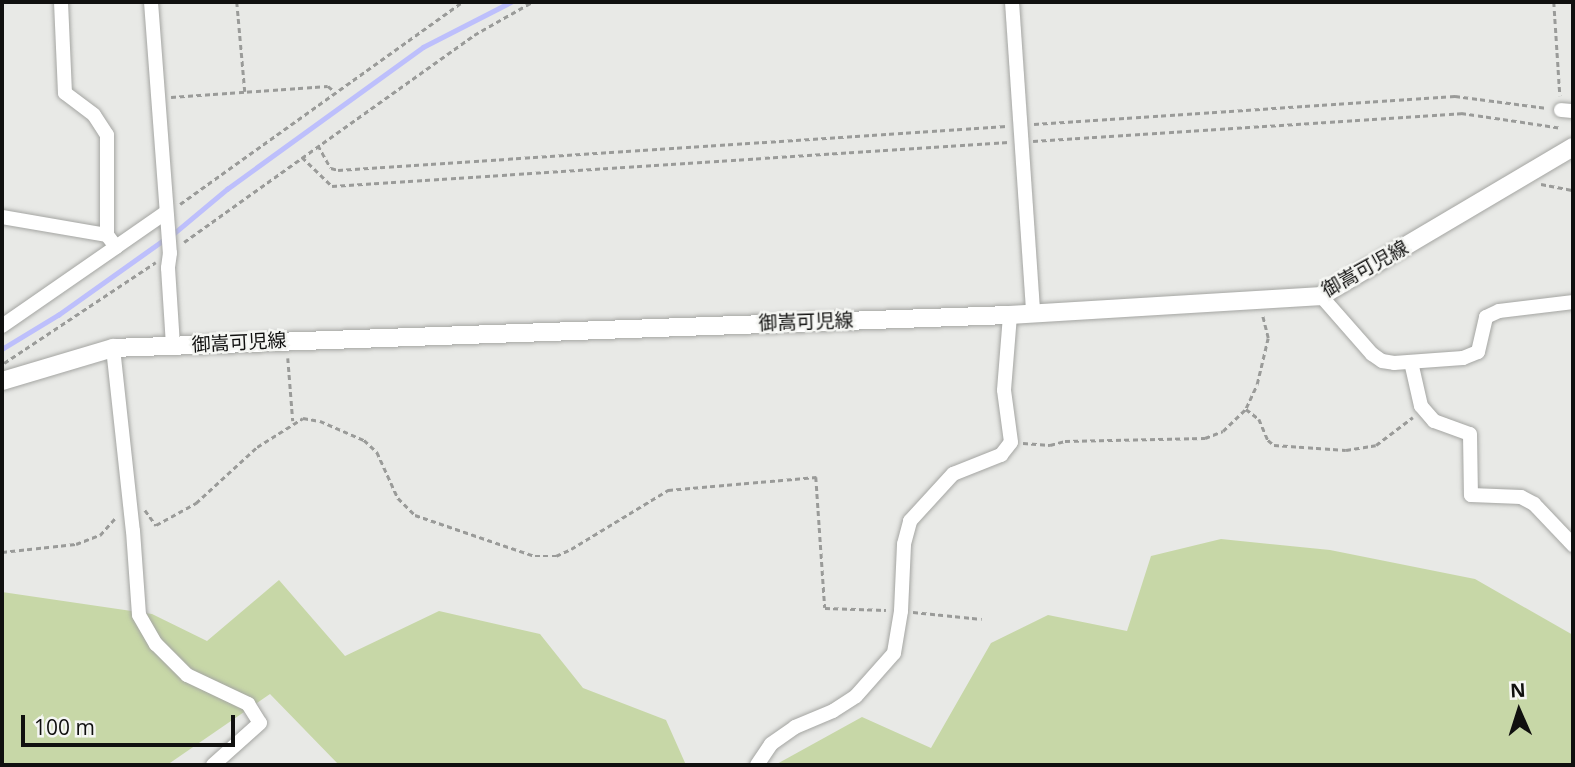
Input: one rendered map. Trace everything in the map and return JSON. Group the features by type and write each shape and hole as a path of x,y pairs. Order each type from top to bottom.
{"main road":[{"name":"御嵩可児線","path":"2,381 113,348 1010,315 1321,296 1573,147"}],"street":[{"path":"61,2 65,93 94,115 107,135 112,241"},
{"path":"151,2 170,250 168,268 173,346"},
{"path":"1012,2 1033,313"},
{"path":"2,217 112,241"},
{"path":"2,326 112,241 166,220"},
{"path":"1321,296 1372,354 1382,361 1411,362 1463,358 1478,352 1486,317 1499,311 1573,302"},
{"path":"757,765 771,744 795,727 832,711 856,696 894,653 901,611 904,544 915,513 953,474 1001,454 1011,442 1004,390 1010,315"},
{"path":"113,348 139,615 156,644 187,675 248,704 260,723 213,765"},
{"path":"1411,362 1424,409 1434,421 1470,433 1471,495 1521,497 1534,504 1573,545"}],"path":[{"path":"237,2 245,92"},
{"path":"166,220 335,92 462,2"},
{"path":"2,364 170,250 474,35 533,2"},
{"path":"302,157 332,186 1461,113 1562,128 1567,110 1554,2"},
{"path":"158,98 328,86 335,92"},
{"path":"318,145 331,168 338,170 1455,96 1567,110"},
{"path":"1521,179 1573,190"},
{"path":"1011,442 1050,445 1065,441 1205,438 1223,431 1246,409 1257,384 1268,338 1259,301"},
{"path":"287,340 293,422"},
{"path":"1246,409 1259,419 1268,440 1274,445 1346,450 1376,445 1424,409"},
{"path":"2,552 76,544 100,535 129,501 141,506 156,524 196,503 257,447 303,418 320,421 364,440 377,452 398,498 415,515 535,556 556,556 668,490 816,477 825,608 901,611 982,619"}],"green space":[{"path":"1221,539 1330,550 1475,579 1573,635 1573,765 775,765 862,717 931,748 991,643 1048,615 1127,631 1151,556"},
{"path":"279,580 345,656 439,611 540,634 583,688 666,720 686,765 339,765 270,694 167,765 2,765 2,592 152,614 207,641"}],"waterway":[{"path":"172,235 227,189 423,47 511,2"},
{"path":"2,349 58,315 165,239"}]}
